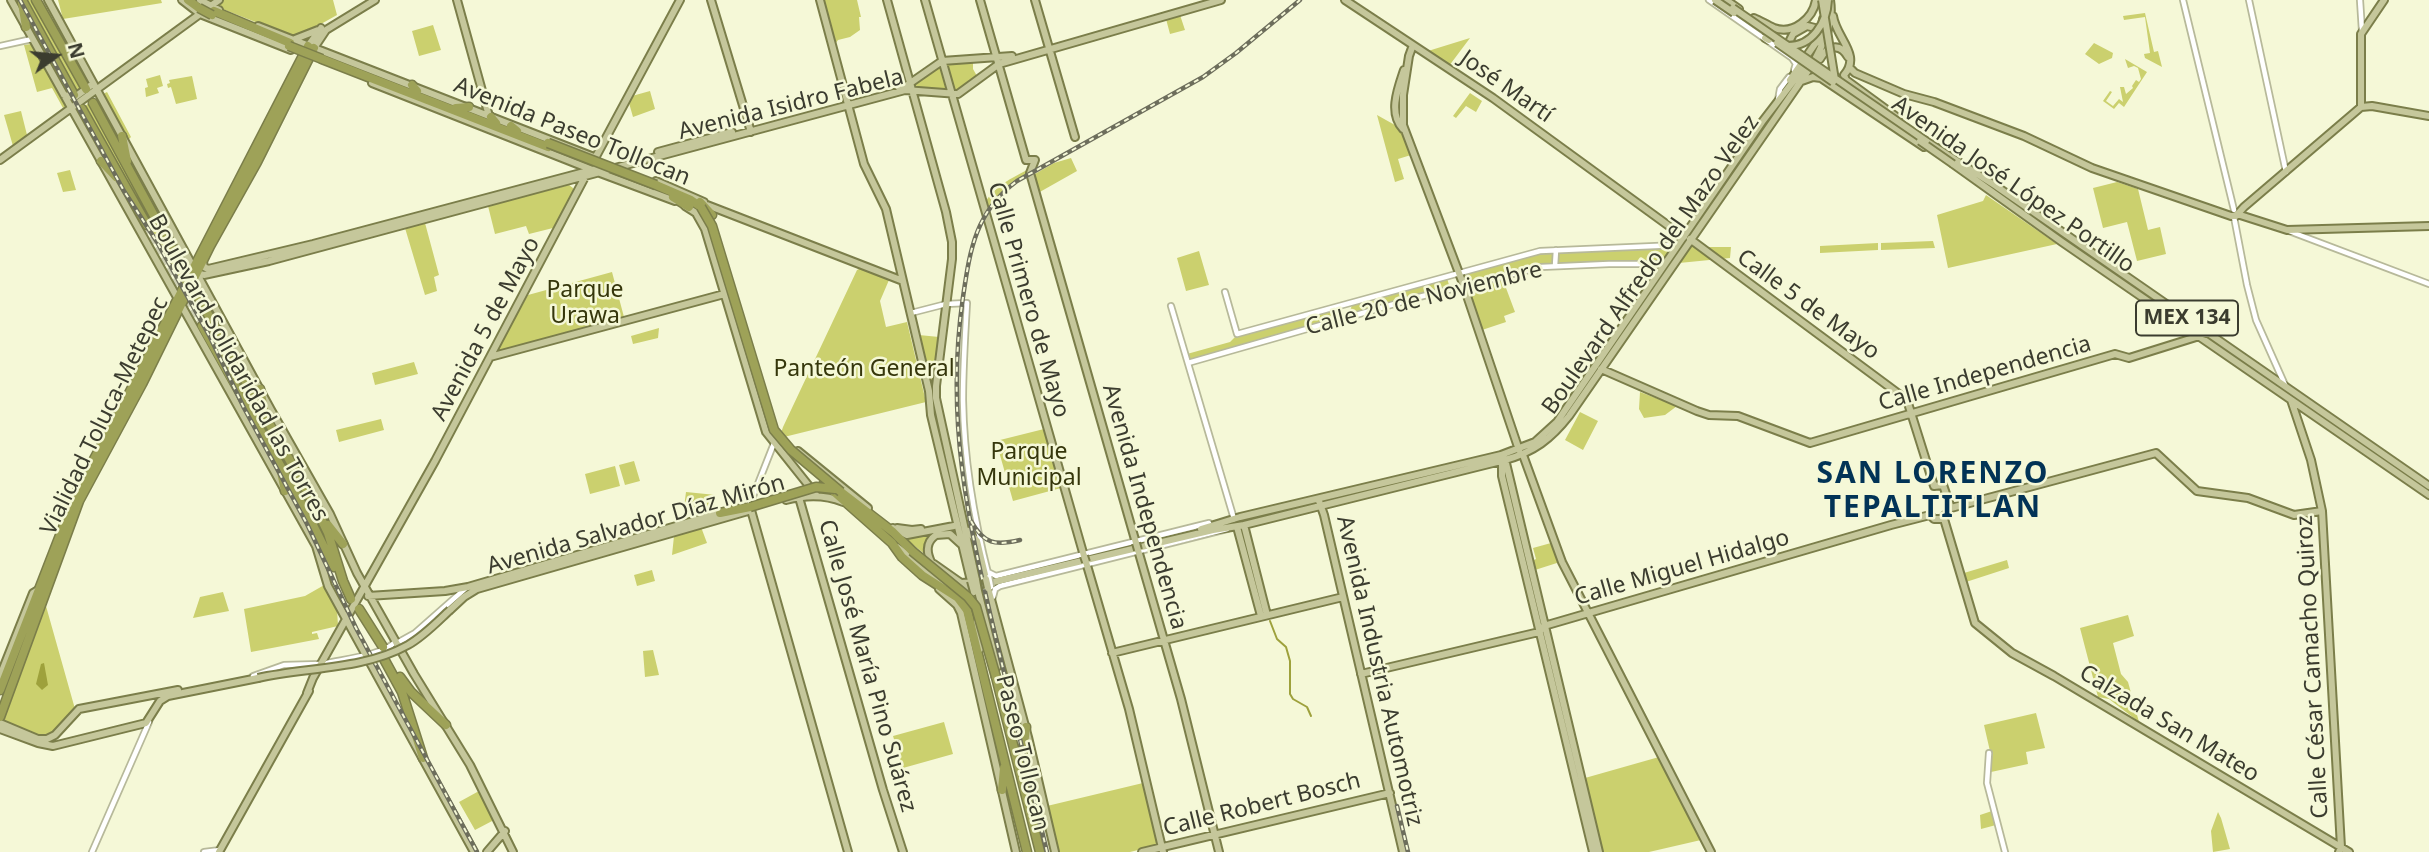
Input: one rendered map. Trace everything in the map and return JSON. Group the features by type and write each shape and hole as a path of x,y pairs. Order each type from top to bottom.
{"highway":[{"path":"22,0 26,27"},
{"path":"22,0 74,95"},
{"path":"36,0 86,89"},
{"name":"Avenida Paseo Tollocan","path":"188,0 307,51 491,121"},
{"path":"196,270 301,68 297,58 311,47"},
{"path":"196,270 203,262 286,104 307,51"},
{"name":"Avenida Paseo Tollocan","path":"411,91 702,208"},
{"name":"Boulevard Solidaridad las Torres","path":"93,103 185,273"},
{"path":"456,108 469,107"},
{"name":"Boulevard Solidaridad las Torres","path":"82,109 147,225"},
{"path":"122,136 130,171"},
{"path":"101,161 128,191"},
{"name":"Avenida Paseo Tollocan","path":"655,188 702,208 712,226 774,430 791,450 841,492 889,526 902,557 922,575 958,598 970,618 980,664"},
{"path":"673,197 690,204 701,203 712,215"},
{"name":"Avenida Paseo Tollocan","path":"702,208 770,430 782,447 845,502 912,551 968,597 976,607 1003,703"},
{"name":"Vialidad Toluca-Metepec","path":"0,690 74,496 122,399 189,289 196,270"},
{"name":"Boulevard Solidaridad las Torres","path":"189,289 313,502 328,533 342,581 381,647"},
{"name":"Vialidad Toluca-Metepec","path":"0,723 3,702 75,512 174,317 180,300"},
{"path":"174,317 188,314"},
{"name":"Boulevard Solidaridad las Torres","path":"202,326 355,605"},
{"path":"213,359 234,384"},
{"path":"260,389 266,419"},
{"path":"280,466 285,491"},
{"path":"720,513 816,488 827,487 841,492"},
{"path":"313,502 343,544"},
{"name":"Boulevard Solidaridad las Torres","path":"423,758 402,692 386,658 406,687 446,725"},
{"name":"Paseo Tollocan","path":"980,664 1027,852"},
{"path":"976,674 990,701"},
{"name":"Paseo Tollocan","path":"1003,703 1040,852"},
{"path":"1021,771 1026,727"},
{"path":"1002,790 1005,762"}],"main road":[{"path":"12,0 64,95 69,111 77,119"},
{"name":"Boulevard Solidaridad las Torres","path":"48,0 330,514 357,573 446,725 505,831 513,852"},
{"name":"Avenida Paseo Tollocan","path":"182,0 307,51 311,47"},
{"path":"0,160 98,90 204,7 219,0"},
{"path":"307,51 320,32 367,0"},
{"path":"307,51 320,32 375,0"},
{"path":"455,0 491,121"},
{"name":"Avenida 5 de Mayo","path":"220,850 498,342 576,194 584,169 596,158 680,0"},
{"path":"711,0 751,130"},
{"path":"820,0 864,164 886,209 934,393 973,580"},
{"path":"887,0 952,229 955,251 930,412 956,523 1002,690 1003,703"},
{"name":"Calle Primero de Mayo","path":"925,0 1130,712 1162,850"},
{"path":"980,0 997,62"},
{"path":"1035,0 1076,136"},
{"path":"942,61 997,62 1206,0"},
{"path":"1049,47 1221,0"},
{"name":"José Martí","path":"1347,0 1425,52"},
{"name":"José Martí","path":"1347,0 1686,237"},
{"name":"Avenida José López Portillo","path":"1715,0 1844,92 1953,164 2429,495"},
{"path":"1724,0 1777,29 1792,28 1810,15 1819,0"},
{"name":"Avenida José López Portillo","path":"1724,0 1791,52 1824,70 2429,485"},
{"path":"1819,0 1834,77 1844,92"},
{"name":"Boulevard Alfredo del Mazo Velez","path":"1730,176 1820,43 1823,24 1819,0"},
{"path":"1776,43 1791,47 1808,41 1824,18 1829,0"},
{"name":"Boulevard Alfredo del Mazo Velez","path":"897,542 938,579 964,589 1227,524 1234,519 1319,502 1503,457 1521,452 1551,437 1601,369 1686,237 1804,75 1828,34 1832,10 1829,0"},
{"path":"2361,107 2362,31 2384,0"},
{"path":"1832,10 1838,32 1851,56 1850,68 1844,76 1851,85 1942,151"},
{"path":"1754,18 1772,32 1770,39 1765,38"},
{"path":"1791,52 1791,36 1809,25 1815,28 1818,36 1818,51"},
{"path":"311,47 320,32"},
{"path":"1780,99 1785,88 1818,51 1835,41 1838,32"},
{"path":"1413,45 1402,106 1402,126 1521,452 1562,562 1710,852"},
{"path":"1818,51 1836,47 1843,50 1848,58 1846,69 1840,73 1824,70"},
{"name":"Avenida Isidro Fabela","path":"911,87 942,61"},
{"path":"951,94 958,94 997,62"},
{"name":"Avenida Independencia","path":"997,62 1027,160 1035,160 1030,173 1181,699 1219,852"},
{"path":"1850,68 1904,94 1934,102 2024,136 2092,168 2220,213 2234,213 2287,230 2429,226"},
{"path":"1799,82 1819,77 2003,200"},
{"path":"64,95 71,98 78,96 89,88 90,78"},
{"path":"1844,92 1844,87 1851,85"},
{"name":"Avenida Isidro Fabela","path":"203,262 204,267 210,269 568,181 584,169 599,172 624,167 911,87 951,94"},
{"name":"Avenida Paseo Tollocan","path":"411,91 469,107 584,169"},
{"path":"77,119 77,109 91,98 103,100"},
{"path":"2234,213 2361,107 2372,106 2429,116"},
{"name":"Boulevard Solidaridad las Torres","path":"77,119 319,552 328,586 474,852"},
{"name":"Avenida Isidro Fabela","path":"529,189 584,169 624,167 751,130"},
{"name":"Avenida Paseo Tollocan","path":"518,134 584,153 693,195 702,208 712,215 778,431 790,445 889,526"},
{"path":"584,153 584,169"},
{"path":"621,181 620,174 624,167"},
{"name":"Avenida Paseo Tollocan","path":"599,172 690,204 698,215 772,446"},
{"path":"568,181 575,186 576,194"},
{"path":"702,208 903,281"},
{"name":"Avenida Isidro Fabela","path":"196,270 204,275 269,261 425,216"},
{"name":"Boulevard Alfredo del Mazo Velez","path":"1521,452 1538,441 1557,422 1686,237"},
{"name":"Calle 5 de Mayo","path":"1686,237 1906,400 1934,486 1943,485 1951,508"},
{"path":"713,257 719,253 725,256"},
{"path":"720,280 727,283 731,276"},
{"path":"491,355 734,289"},
{"path":"728,306 731,301 738,303"},
{"name":"Calle Independencia","path":"1601,369 1697,411 1712,416 1738,416 1811,443 2115,354 2129,358 2209,333"},
{"path":"498,342 501,351"},
{"path":"491,355 539,342"},
{"name":"Calle César Camacho Quiroz","path":"2291,400 2318,486 2322,510 2340,850"},
{"path":"761,418 767,418 771,412"},
{"path":"780,451 784,444 790,445"},
{"path":"772,446 780,451 817,496"},
{"path":"1944,519 1951,508 2158,453 2197,491 2248,498 2294,515 2322,510"},
{"path":"1503,457 1523,552 1599,852"},
{"name":"Avenida Salvador Díaz Mirón","path":"473,587 794,494 809,486"},
{"name":"Avenida Salvador Díaz Mirón","path":"794,494 845,502"},
{"name":"Calle José María Pino Suárez","path":"794,494 904,852"},
{"name":"Boulevard Alfredo del Mazo Velez","path":"897,542 957,581 969,583 1227,524 1240,526 1319,502"},
{"name":"Avenida Industria Automotriz","path":"1319,502 1404,852"},
{"path":"750,507 848,852"},
{"name":"Avenida Salvador Díaz Mirón","path":"257,676 384,653 410,641 473,587 720,513"},
{"name":"Calle Miguel Hidalgo","path":"1361,674 1542,629 1930,515 1934,519 1944,519"},
{"name":"Calzada San Mateo","path":"1944,519 1975,623 2017,656 2340,850 2349,852"},
{"path":"889,526 912,530 956,523"},
{"path":"1240,526 1264,615"},
{"path":"968,531 977,541 990,587 1055,852"},
{"path":"931,562 927,552 928,545 938,534 952,535 964,548"},
{"path":"357,573 363,578 370,577"},
{"name":"Avenida Paseo Tollocan","path":"922,575 958,607 1016,852"},
{"path":"355,605 370,596 473,587"},
{"path":"0,676 33,593 38,590"},
{"path":"976,592 980,664"},
{"path":"1112,653 1343,597"},
{"path":"338,602 341,627"},
{"path":"1542,629 1593,852"},
{"path":"0,723 38,739 47,739 55,735 79,709 244,681 257,676"},
{"path":"0,723 49,746 149,721 157,705 165,697 257,676"},
{"path":"134,699 153,697 157,705"},
{"name":"Calle Robert Bosch","path":"1142,852 1162,850 1214,834 1390,793"},
{"path":"487,852 505,831"}],"street":[{"path":"1709,0 1765,38 1791,52 1796,65 1780,89 1780,99"},
{"path":"2183,0 2234,213 2256,320 2286,385"},
{"path":"2249,0 2286,172"},
{"path":"2360,0 2362,31"},
{"path":"0,46 33,39"},
{"path":"2287,230 2429,284"},
{"path":"1225,292 1237,334 1540,250 1679,245"},
{"path":"1555,266 1556,250"},
{"name":"Calle 20 de Noviembre","path":"1188,363 1541,267 1665,264"},
{"path":"1446,276 1451,281 1449,290"},
{"path":"911,313 948,303 967,303 963,392 966,447 974,513 987,576"},
{"path":"1350,304 1349,311 1354,316"},
{"path":"1171,306 1234,519"},
{"path":"750,507 778,431"},
{"name":"Boulevard Alfredo del Mazo Velez","path":"987,576 1225,531 1227,524"},
{"name":"Boulevard Alfredo del Mazo Velez","path":"993,599 995,589 1000,586 1085,558 1227,524"},
{"name":"Avenida Salvador Díaz Mirón","path":"257,676 284,665 320,666 368,657 397,642 473,587"},
{"name":"Avenida Salvador Díaz Mirón","path":"244,681 403,649 429,632 473,587"},
{"path":"309,665 320,666"},
{"path":"92,852 149,721"},
{"path":"1989,753 1987,783 2005,852"},
{"path":"204,852 220,850"}],"green space":[{"path":"25,0 33,0 86,95 80,99"},
{"path":"58,0 161,0 162,3 63,19"},
{"path":"224,0 333,0 337,15 296,38 220,8 219,3"},
{"path":"821,0 857,0 861,17 860,30 850,37 838,40 833,47"},
{"path":"2145,13 2154,52 2158,51 2162,67 2145,58 2144,54 2150,53 2145,17 2124,20 2123,16"},
{"path":"1180,15 1185,30 1170,34 1166,19"},
{"path":"433,25 441,50 419,56 412,31"},
{"path":"1470,38 1449,66 1428,51"},
{"path":"2094,43 2113,53 2112,58 2099,64 2085,54"},
{"path":"31,44 66,106 63,108 52,88 37,92 24,45"},
{"path":"2125,59 2147,72 2124,107 2119,103 2114,109 2103,101 2110,91 2112,92 2106,101 2113,106 2119,99 2123,102 2120,87 2124,87 2126,94 2133,88 2136,80 2139,82 2141,79 2138,68 2128,68"},
{"path":"973,63 977,76 954,93 946,65"},
{"path":"941,65 949,92 915,90 913,83"},
{"path":"160,75 163,86 157,88 159,93 146,97 146,79"},
{"path":"192,76 197,99 176,104 171,87 168,88 169,80"},
{"path":"650,91 655,109 633,117 629,103 632,96"},
{"path":"107,92 131,137 128,140 103,94"},
{"path":"1470,93 1482,101 1476,112 1466,106 1456,118 1453,116"},
{"path":"90,102 185,279 182,284 84,107"},
{"path":"21,111 27,135 13,146 4,115"},
{"path":"1377,115 1402,129 1411,155 1398,159 1404,179 1395,182"},
{"path":"1071,158 1077,171 1038,193 1033,175 1054,163"},
{"path":"70,170 76,190 63,192 57,173"},
{"path":"1027,170 1028,172 1007,187 986,211 985,202 994,191"},
{"path":"2117,182 2138,189 2148,230 2160,227 2166,254 2137,261 2127,222 2103,228 2093,188"},
{"path":"569,185 573,192 553,228 529,234 526,226 495,234 488,206"},
{"path":"1986,195 2057,244 1948,268 1937,215 1983,201"},
{"path":"425,223 439,275 434,277 437,291 425,295 405,228"},
{"path":"1933,241 1935,248 1881,250 1881,243"},
{"path":"1878,243 1878,250 1820,253 1820,246"},
{"path":"1689,247 1731,247 1730,258 1679,263"},
{"path":"1672,248 1663,262 1559,264 1558,252"},
{"path":"1553,250 1553,263 1463,285 1460,274 1540,251"},
{"path":"1199,251 1209,285 1186,291 1177,258"},
{"name":"Panteón General","path":"861,268 889,280 880,301 886,327 907,322 926,402 784,437 781,433 783,427 857,270"},
{"name":"Parque Urawa","path":"612,272 624,317 500,350 499,347 528,295"},
{"path":"1447,278 1449,285 1429,291 1428,294 1411,296 1357,313 1350,311 1352,305 1362,305 1410,287"},
{"path":"1503,280 1515,312 1504,316 1506,322 1479,331 1464,290"},
{"path":"1338,308 1341,318 1189,362 1187,354 1230,342 1236,336"},
{"path":"659,328 658,338 633,344 631,336"},
{"path":"919,335 939,337 933,391"},
{"path":"414,362 418,374 375,385 372,373"},
{"path":"1640,392 1677,406 1665,415 1644,418 1639,409"},
{"path":"1580,412 1598,421 1583,450 1565,440"},
{"path":"381,419 384,430 339,442 336,430"},
{"name":"Parque Municipal","path":"1044,429 1061,488 1013,501 996,441"},
{"path":"634,461 640,481 625,485 619,465"},
{"path":"615,466 620,486 590,494 585,474"},
{"path":"686,492 716,495 714,510 684,507"},
{"path":"701,527 707,543 672,555 674,536"},
{"path":"955,528 957,535 945,531 935,534 928,542 926,555 902,536 914,536"},
{"path":"1551,543 1560,562 1535,570 1532,561 1536,559 1533,548"},
{"path":"2007,560 2009,568 1966,582 1964,573"},
{"path":"652,570 655,581 637,586 634,575"},
{"path":"326,584 330,592 327,593 337,609 338,626 312,632 317,633 319,639 251,652 244,609 305,596"},
{"path":"223,592 229,611 193,618 200,597"},
{"path":"44,599 75,709 52,735 41,737 2,722"},
{"path":"2128,615 2134,636 2113,643 2139,722 2109,699 2098,697 2080,628"},
{"path":"653,650 659,675 645,677 643,651"},
{"path":"2036,713 2045,748 2026,752 2028,764 1991,772 1992,760 1984,725"},
{"path":"944,722 953,754 903,768 893,736"},
{"path":"1659,757 1701,840 1649,852 1602,852 1585,778"},
{"path":"1143,783 1158,845 1130,852 1058,852 1047,806"},
{"path":"479,791 494,820 475,830 459,802"},
{"path":"1992,811 1996,825 1981,829 1980,815"},
{"path":"2218,812 2230,849 2213,852 2211,831"}],"shaded area":[{"path":"44,663 48,685 42,690 36,684 41,664"}],"waterway":[{"path":"1270,621 1277,639 1286,647 1290,661 1290,694 1293,699 1307,707 1311,716"}],"tunnel":[{"path":"147,225 202,326"}],"railway":[{"path":"20,0 124,191 157,242 210,337 244,408 307,524 356,628 477,852"},
{"path":"1047,852 976,553 962,470 958,428 958,342 972,248 983,219 1003,193 1017,181 1203,77 1300,0"},
{"path":"971,521 981,535 991,541 1004,543 1020,540"},
{"path":"1397,806 1408,852"}],"district":[{"name":"SAN LORENZO TEPALTITLAN","path":"1933,491"}]}
